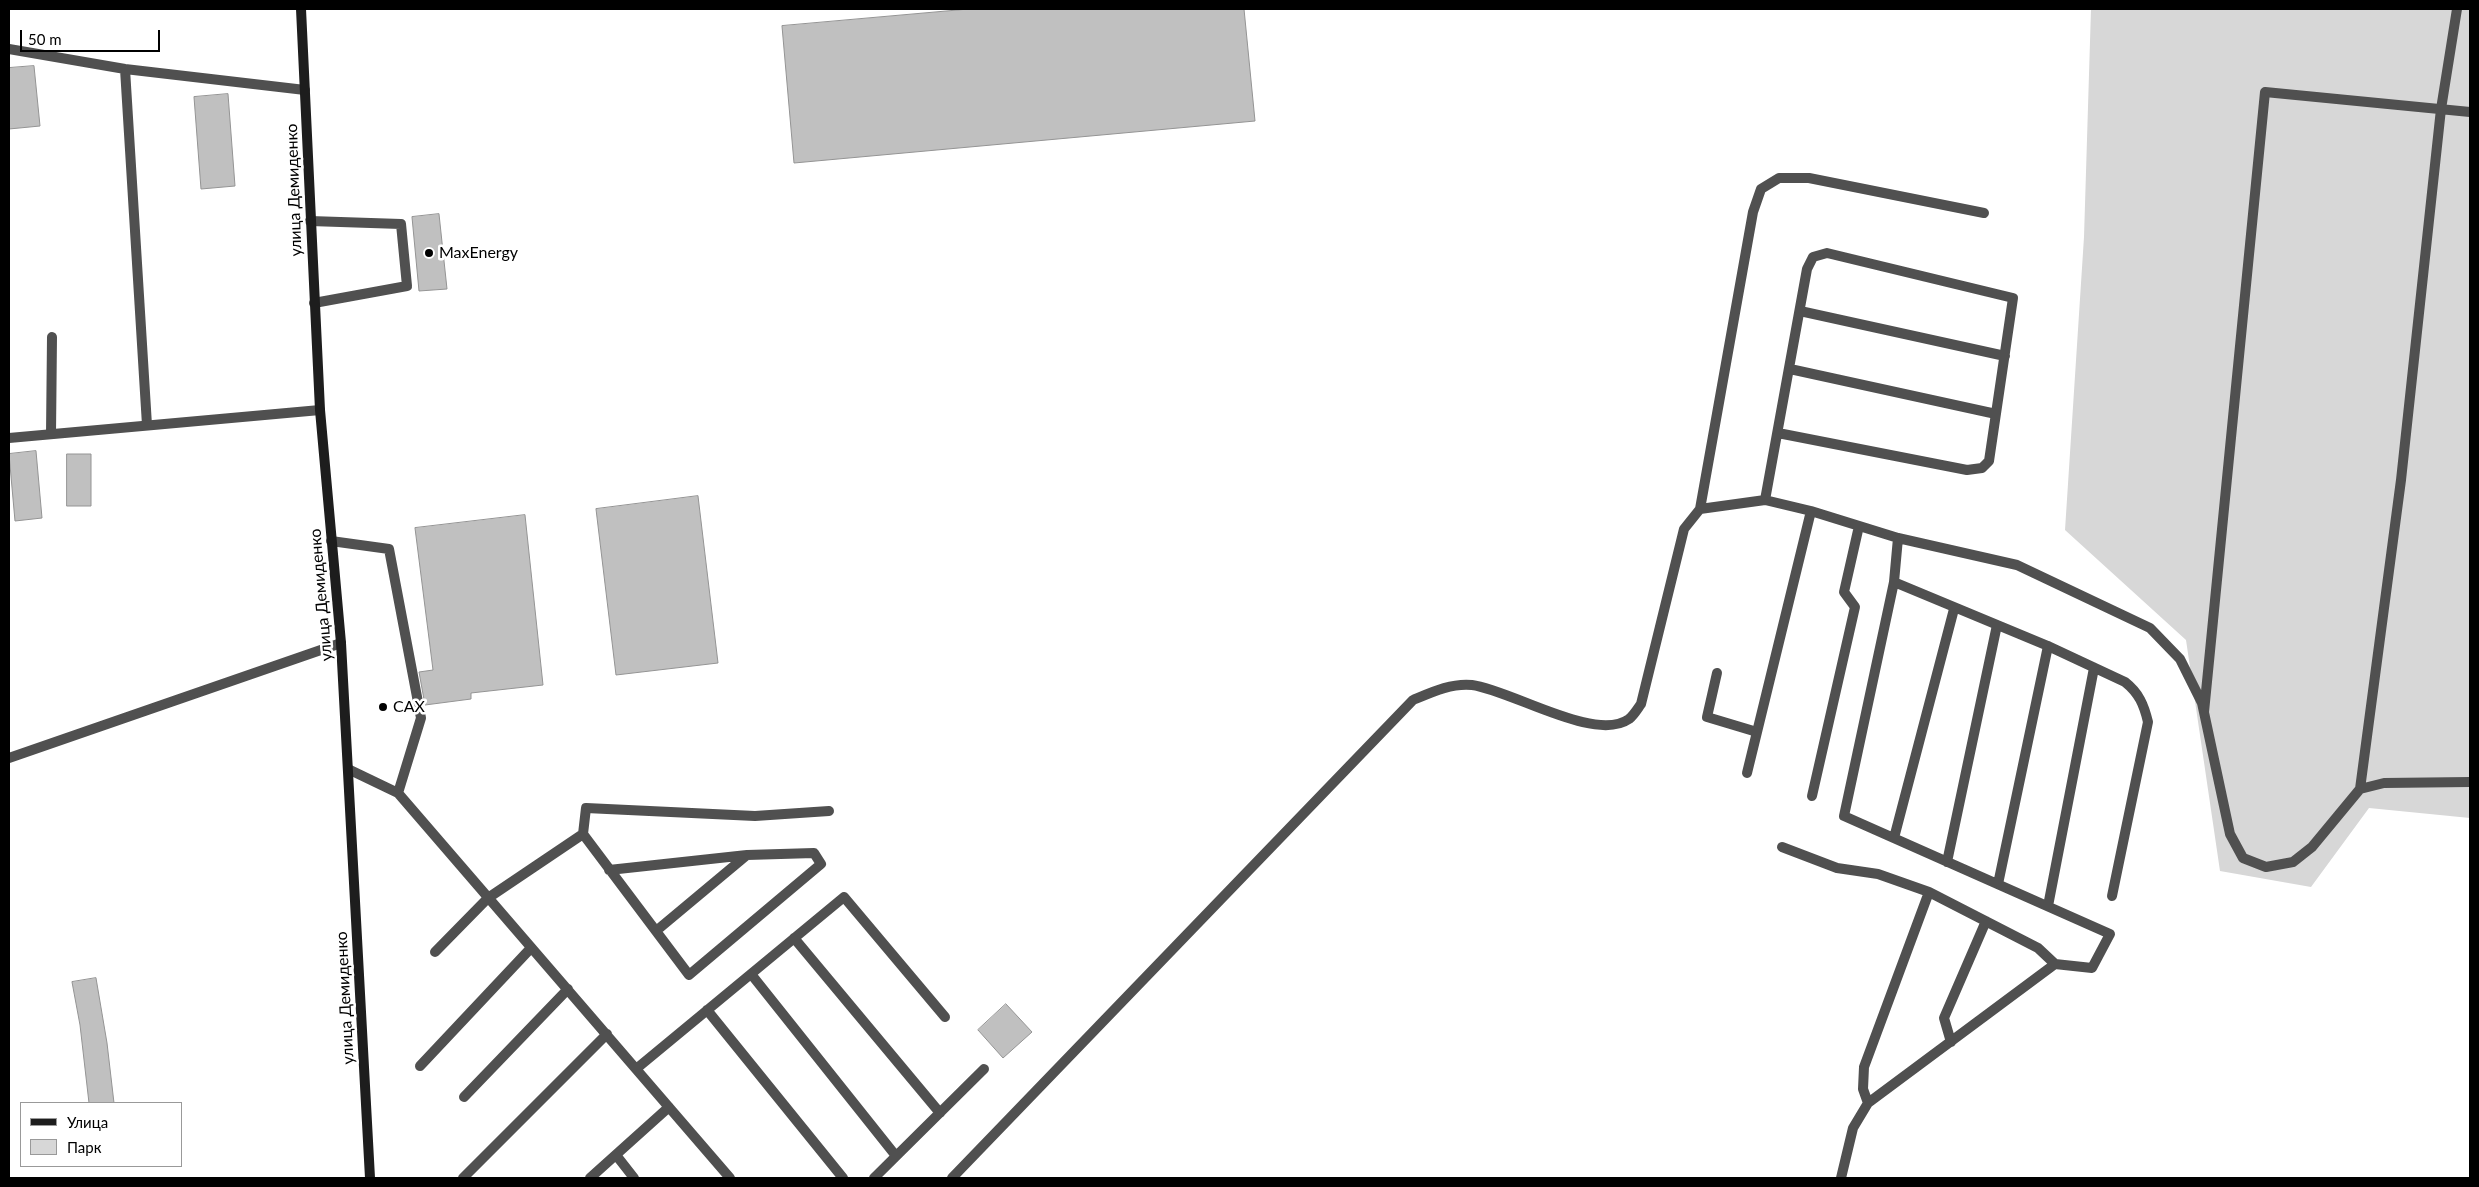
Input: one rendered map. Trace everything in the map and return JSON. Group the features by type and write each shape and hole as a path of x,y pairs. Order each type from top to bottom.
{"main road":[{"name":"улица Демиденко","path":"301,9 320,410 341,643 370,1178"}],"street":[{"path":"1700,509 1764,500 1811,511 1898,538 2017,565 2150,628 2180,660 2204,712 2230,834 2242,858 2266,867 2293,862 2312,847 2360,789 2401,480 2441,109 2457,9"},
{"path":"9,49 125,69 305,90"},
{"path":"125,69 146,425"},
{"path":"2204,712 2265,92 2470,112"},
{"path":"952,1178 1413,700 1440,688 1471,685 1496,691 1590,725 1610,725 1629,719 1641,704 1684,529 1700,509 1753,212 1761,189 1779,178 1809,178 1984,213"},
{"path":"310,221 401,224 407,286 314,303"},
{"path":"1764,500 1790,369 1807,269 1812,257 1827,254 2014,298 1989,461 1982,468 1967,470 1778,433"},
{"path":"1800,312 2005,356"},
{"path":"51,434 52,337"},
{"path":"1790,369 1996,414"},
{"path":"9,438 320,410"},
{"path":"1746,773 1811,511"},
{"path":"1812,796 1855,607 1844,592 1859,526"},
{"path":"1782,847 1837,868 1878,874 1929,892 2038,948 2055,964 2092,968 2110,934 1844,816 1894,582 1898,538"},
{"path":"332,541 389,549 422,718 398,793"},
{"path":"1894,582 1954,609 2048,646 2126,682 2136,690 2144,706 2148,722 2112,896"},
{"path":"1894,838 1954,609"},
{"path":"1947,862 1996,625"},
{"path":"9,758 341,643"},
{"path":"1998,884 2048,646"},
{"path":"2048,906 2094,668"},
{"path":"1717,673 1707,717 1757,732"},
{"path":"348,769 398,793 730,1178"},
{"path":"2360,789 2384,783 2470,782"},
{"path":"610,870 748,854 814,853 821,864 690,975 656,931 610,870 583,834 586,808 755,816 830,812"},
{"path":"435,952 488,898 583,834"},
{"path":"656,931 748,854"},
{"path":"1868,1103 1863,1089 1864,1067 1929,892"},
{"path":"636,1069 844,897 945,1017"},
{"path":"1951,1042 1944,1018 1986,921"},
{"path":"794,938 940,1113"},
{"path":"420,1066 531,948"},
{"path":"1841,1178 1852,1128 1868,1103 2055,964"},
{"path":"751,974 896,1156"},
{"path":"464,1097 568,989"},
{"path":"707,1010 843,1178"},
{"path":"463,1178 607,1034"},
{"path":"874,1178 984,1069"},
{"path":"590,1178 669,1107"},
{"path":"616,1155 634,1178"}],"green space":[{"path":"2091,9 2470,9 2470,818 2369,808 2311,887 2220,871 2186,640 2065,530 2084,237"}],"building":[{"path":"969,9 1244,9 1255,121 794,163 782,26"},
{"path":"34,66 40,126 9,129 9,68"},
{"path":"228,94 235,186 201,189 194,97"},
{"name":"MaxEnergy","path":"439,214 447,289 419,291 412,217"},
{"path":"36,451 42,518 15,521 9,454"},
{"path":"67,454 91,454 91,506 67,506"},
{"path":"698,496 718,663 616,675 596,509"},
{"path":"525,515 543,685 471,693 471,699 425,705 419,672 433,670 415,528"},
{"path":"96,978 107,1043 114,1102 89,1102 80,1025 72,982"},
{"path":"1006,1004 1032,1032 1003,1058 978,1030"}],"place":[{"name":"MaxEnergy","path":"429,253"},
{"name":"САХ","path":"383,707"}]}
